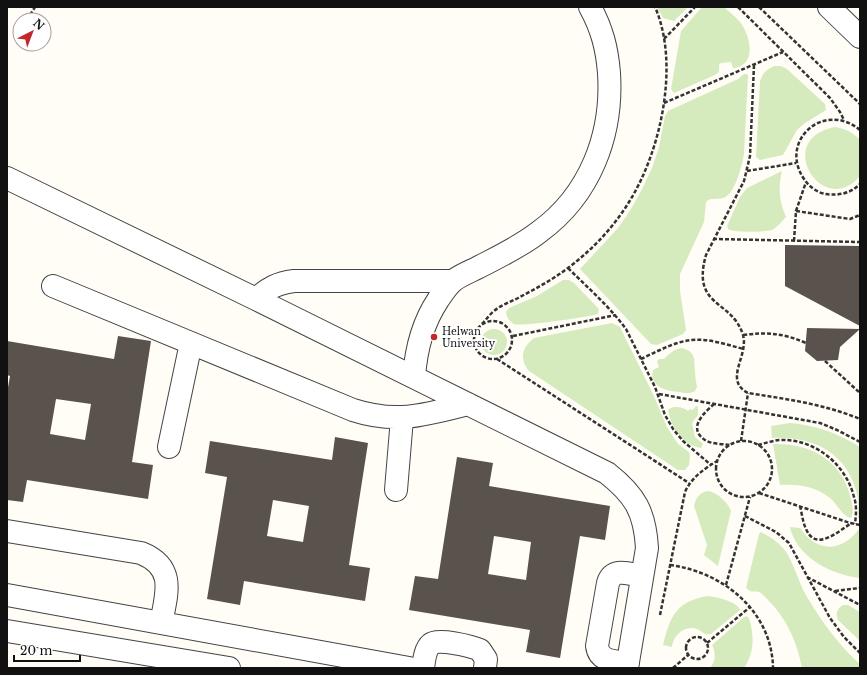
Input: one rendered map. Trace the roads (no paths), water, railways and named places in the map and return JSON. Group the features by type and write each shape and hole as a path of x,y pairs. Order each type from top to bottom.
{"street":[{"path":"414,377 417,348 424,325 432,309 453,281 522,244 540,232 557,218 571,202 584,184 593,166 606,128 610,88 607,52 598,22 590,7"},
{"path":"829,7 860,37"},
{"path":"7,178 256,299 607,473 621,484 641,513 646,530 646,548 643,571 627,666 604,658 598,651 597,646 606,591 609,578 613,574 618,572 643,571"},
{"path":"256,299 274,285 294,281 453,281"},
{"path":"53,286 367,415 402,418 423,416 468,404"},
{"path":"169,447 191,343"},
{"path":"396,490 402,418"},
{"path":"7,530 141,552 155,560 164,572 168,587 161,623"},
{"path":"7,595 409,668"},
{"path":"7,631 229,668"},
{"path":"423,668 428,647 430,644 437,641 480,650 486,659 485,668"}],"place":[{"name":"Helwan University","path":"434,337"}]}
